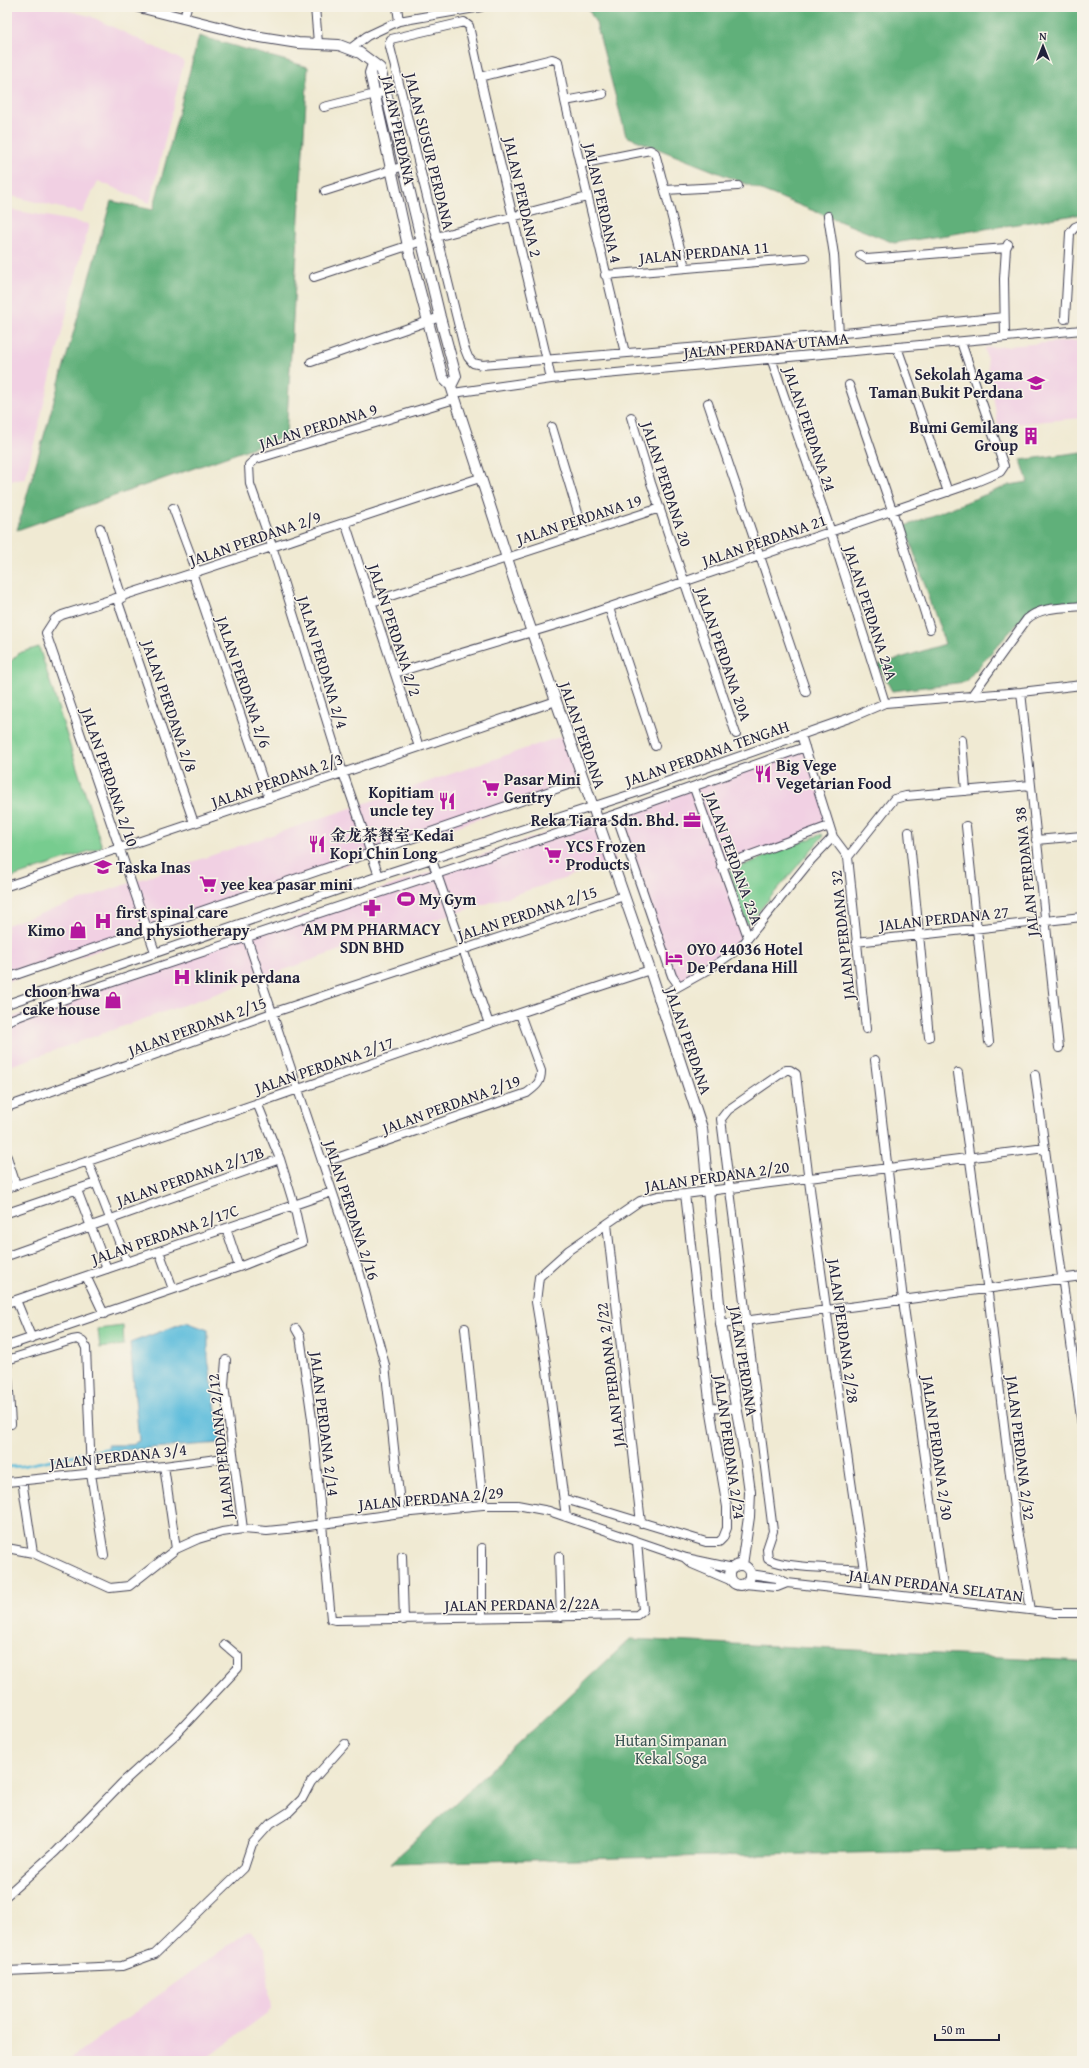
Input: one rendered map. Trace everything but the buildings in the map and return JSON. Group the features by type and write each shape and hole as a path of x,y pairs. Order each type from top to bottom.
{"street":[{"path":"139,7 184,17 254,36 298,43 339,45 360,54 373,64"},
{"path":"184,17 187,7"},
{"path":"315,7 318,43"},
{"path":"397,7 399,21"},
{"path":"350,49 367,36 399,21 481,7"},
{"name":"JALAN SUSUR PERDANA","path":"467,23 464,22 393,38 390,40 436,237 464,347 468,357 473,363 482,365 547,360 839,334 1004,317"},
{"name":"JALAN PERDANA 2","path":"467,23 551,379"},
{"name":"JALAN PERDANA 4","path":"480,76 555,59 558,61 565,101 624,353"},
{"name":"JALAN PERDANA","path":"453,393 456,376 440,317 387,92 380,68 373,64 370,73 408,246 443,378 453,393 506,558 582,780 650,970 702,1128 721,1324 745,1455 750,1492 749,1517 737,1567"},
{"path":"324,107 387,92"},
{"path":"565,101 603,94"},
{"path":"580,164 650,150 656,153 685,267"},
{"path":"325,191 404,166"},
{"path":"665,190 738,186"},
{"path":"436,237 513,215 587,197"},
{"path":"828,216 834,255 839,334"},
{"path":"1065,319 1070,233 1075,227 1082,224"},
{"path":"314,277 422,241"},
{"path":"860,255 868,259 1007,246 1004,317 1005,337"},
{"name":"JALAN PERDANA 11","path":"605,275 805,258"},
{"path":"311,362 440,317"},
{"name":"JALAN PERDANA UTAMA","path":"453,393 551,379 1082,330"},
{"name":"JALAN PERDANA 21","path":"395,673 609,608 948,492 976,482 1003,469 961,342"},
{"path":"897,347 948,492"},
{"name":"JALAN PERDANA 24","path":"771,358 831,532"},
{"path":"849,385 892,510 930,629"},
{"name":"JALAN PERDANA 9","path":"272,546 248,473 249,465 256,459 453,393"},
{"path":"708,403 806,692"},
{"name":"JALAN PERDANA 20","path":"631,417 685,582"},
{"path":"552,427 584,533"},
{"name":"JALAN PERDANA 2/9","path":"46,633 55,619 62,615 195,574 272,546 480,478"},
{"name":"JALAN PERDANA 2/6","path":"173,508 269,798"},
{"name":"JALAN PERDANA 19","path":"372,602 660,508"},
{"name":"JALAN PERDANA 2/2","path":"345,522 419,747"},
{"name":"JALAN PERDANA 2/8","path":"100,528 120,598 194,823"},
{"name":"JALAN PERDANA 24A","path":"831,532 885,702"},
{"name":"JALAN PERDANA 2/4","path":"272,546 343,773 379,876"},
{"name":"JALAN PERDANA 20A","path":"685,582 736,734"},
{"path":"972,695 1033,614 1042,610 1082,606"},
{"path":"609,608 655,746"},
{"name":"JALAN PERDANA 2/10","path":"46,633 155,952"},
{"name":"JALAN PERDANA TENGAH","path":"7,1004 379,876 592,807 801,735 885,702 1021,692 1082,685"},
{"name":"JALAN PERDANA 38","path":"1021,692 1059,1048"},
{"name":"JALAN PERDANA 2/3","path":"7,886 556,701"},
{"path":"801,735 833,837 848,857"},
{"path":"962,740 966,791"},
{"path":"7,1021 92,989 247,938 437,872 694,788 805,748"},
{"path":"7,978 148,931 582,780"},
{"name":"JALAN PERDANA 32","path":"866,1029 848,857 894,800 906,796 1030,785"},
{"name":"JALAN PERDANA 23A","path":"694,788 748,937"},
{"path":"616,814 672,976 679,986"},
{"path":"721,866 829,826"},
{"path":"966,826 989,1042"},
{"path":"909,832 929,1037"},
{"path":"1036,840 1082,836"},
{"path":"658,998 726,958 740,948 811,860 833,837"},
{"path":"432,860 489,1024"},
{"name":"JALAN PERDANA 2/15","path":"7,1107 272,1013 624,896"},
{"name":"JALAN PERDANA 27","path":"856,942 1082,917"},
{"name":"JALAN PERDANA 2/16","path":"242,923 360,1274 385,1365 401,1513"},
{"name":"JALAN PERDANA 2/17","path":"7,1188 88,1162 297,1088 650,970"},
{"name":"JALAN PERDANA 2/19","path":"322,1163 527,1094 537,1086 541,1080 541,1071 520,1014"},
{"path":"875,1060 889,1168"},
{"name":"JALAN PERDANA 2/28","path":"730,1188 721,1124 723,1115 786,1070 794,1071 796,1074 825,1310 866,1591"},
{"path":"958,1073 969,1159"},
{"path":"1035,1075 1064,1279 1082,1425"},
{"path":"7,1346 32,1339 239,1267 302,1242 294,1205 280,1159 257,1103"},
{"name":"JALAN PERDANA 2/20","path":"566,1517 565,1499 546,1362 536,1302 539,1276 550,1265 640,1201 658,1196 685,1194 969,1159 1045,1148"},
{"path":"7,1157 16,1185"},
{"name":"JALAN PERDANA 2/17B","path":"7,1256 280,1159"},
{"name":"JALAN PERDANA 2/32","path":"969,1159 986,1277 1016,1524 1031,1610"},
{"path":"88,1162 127,1262"},
{"name":"JALAN PERDANA 2/30","path":"889,1168 903,1300 945,1600"},
{"path":"7,1213 96,1183"},
{"path":"730,1188 745,1321 773,1531 767,1549 768,1559 774,1562 788,1564 864,1570"},
{"path":"77,1190 107,1269"},
{"name":"JALAN PERDANA 2/17C","path":"7,1303 332,1192"},
{"name":"JALAN PERDANA 2/24","path":"565,1499 641,1523 678,1532 706,1542 719,1542 723,1538 727,1528 727,1507 710,1408 685,1194"},
{"name":"JALAN PERDANA 2/22","path":"607,1224 641,1523"},
{"path":"226,1228 239,1267"},
{"path":"159,1251 173,1290"},
{"path":"86,1276 104,1314"},
{"path":"721,1324 1082,1276"},
{"path":"16,1300 32,1339"},
{"path":"465,1328 483,1505"},
{"name":"JALAN PERDANA 2/14","path":"296,1329 300,1336 312,1419 331,1619"},
{"path":"11,1424 7,1360 72,1340 78,1339 83,1342 86,1348 91,1474 104,1555"},
{"name":"JALAN PERDANA 2/12","path":"226,1360 224,1385 232,1457 243,1529"},
{"path":"710,1408 736,1409"},
{"name":"JALAN PERDANA 3/4","path":"7,1482 164,1466 232,1457"},
{"path":"164,1466 176,1549"},
{"path":"22,1480 34,1553"},
{"name":"JALAN PERDANA 2/29","path":"243,1529 267,1530 401,1513 483,1505 517,1505 566,1517 686,1558"},
{"path":"7,1548 34,1553 110,1588 120,1588 129,1586 176,1549 198,1539 243,1529"},
{"name":"JALAN PERDANA 2/22A","path":"331,1619 404,1620 632,1616 642,1612 637,1542"},
{"path":"482,1548 482,1618"},
{"path":"402,1556 404,1620"},
{"path":"559,1556 561,1617"},
{"path":"686,1558 747,1568 750,1574 749,1580 744,1584"},
{"path":"686,1558 692,1564 732,1581 737,1585 744,1584 777,1587 787,1583"},
{"path":"732,1581 730,1574 737,1567"},
{"path":"750,1574 777,1578 787,1583"},
{"name":"JALAN PERDANA SELATAN","path":"787,1583 1055,1613 1082,1613"},
{"path":"7,1895 55,1852 122,1783 176,1734 238,1668 238,1656 225,1645"},
{"path":"7,1971 122,1966 155,1954 244,1868 252,1844 270,1824 289,1812 302,1800 311,1782 345,1744"}],"shaded area":[{"path":"7,7 52,7 90,16 184,61 150,203 98,181 82,213 7,195"},
{"path":"7,209 89,224 25,479 7,481"},
{"name":"Sekolah Agama Taman Bukit Perdana","path":"1082,340 1082,418 998,425 985,348"},
{"path":"571,733 588,781 7,982 7,925"},
{"path":"807,744 832,827 726,868 752,937 678,990 613,812"},
{"path":"600,815 617,862 346,948 7,1067 7,1019 253,932"},
{"path":"250,1930 265,1948 271,2010 203,2061 66,2061"}],"green space":[{"path":"587,7 1082,7 1082,214 894,243 626,136 596,23"},
{"path":"199,36 308,67 286,436 17,530 111,201 153,210"},
{"path":"1082,452 1082,602 1033,606 965,682 892,691 878,665 945,644 905,526 1010,485 1028,482 1021,460"},
{"path":"39,647 102,847 7,879 7,665 19,653"},
{"path":"822,834 823,836 747,925 729,871"},
{"path":"123,1326 124,1345 100,1348 98,1329"},
{"name":"Hutan Simpanan Kekal Soga","path":"630,1639 1082,1661 1082,1848 391,1863"}],"water":[{"path":"186,1322 208,1330 208,1358 221,1443 109,1451 108,1445 130,1445 139,1441 130,1343"}],"waterway":[{"path":"7,1467 22,1466 109,1448"}],"place":[{"name":"Sekolah Agama Taman Bukit Perdana","path":"1036,383"},
{"name":"Bumi Gemilang Group","path":"1031,436"},
{"name":"Big Vege Vegetarian Food","path":"763,774"},
{"name":"Pasar Mini Gentry","path":"491,788"},
{"name":"Kopitiam uncle tey","path":"447,801"},
{"name":"Reka Tiara Sdn. Bhd.","path":"692,820"},
{"name":"金龙茶餐室 Kedai Kopi Chin Long","path":"317,844"},
{"name":"YCS Frozen Products","path":"553,855"},
{"name":"Taska Inas","path":"103,867"},
{"name":"yee kea pasar mini","path":"208,884"},
{"name":"My Gym","path":"406,899"},
{"name":"AM PM PHARMACY SDN BHD","path":"372,908"},
{"name":"first spinal care and physiotherapy","path":"103,921"},
{"name":"Kimo","path":"78,930"},
{"name":"OYO 44036 Hotel De Perdana Hill","path":"674,958"},
{"name":"klinik perdana","path":"182,977"},
{"name":"choon hwa cake house","path":"113,1000"}]}
